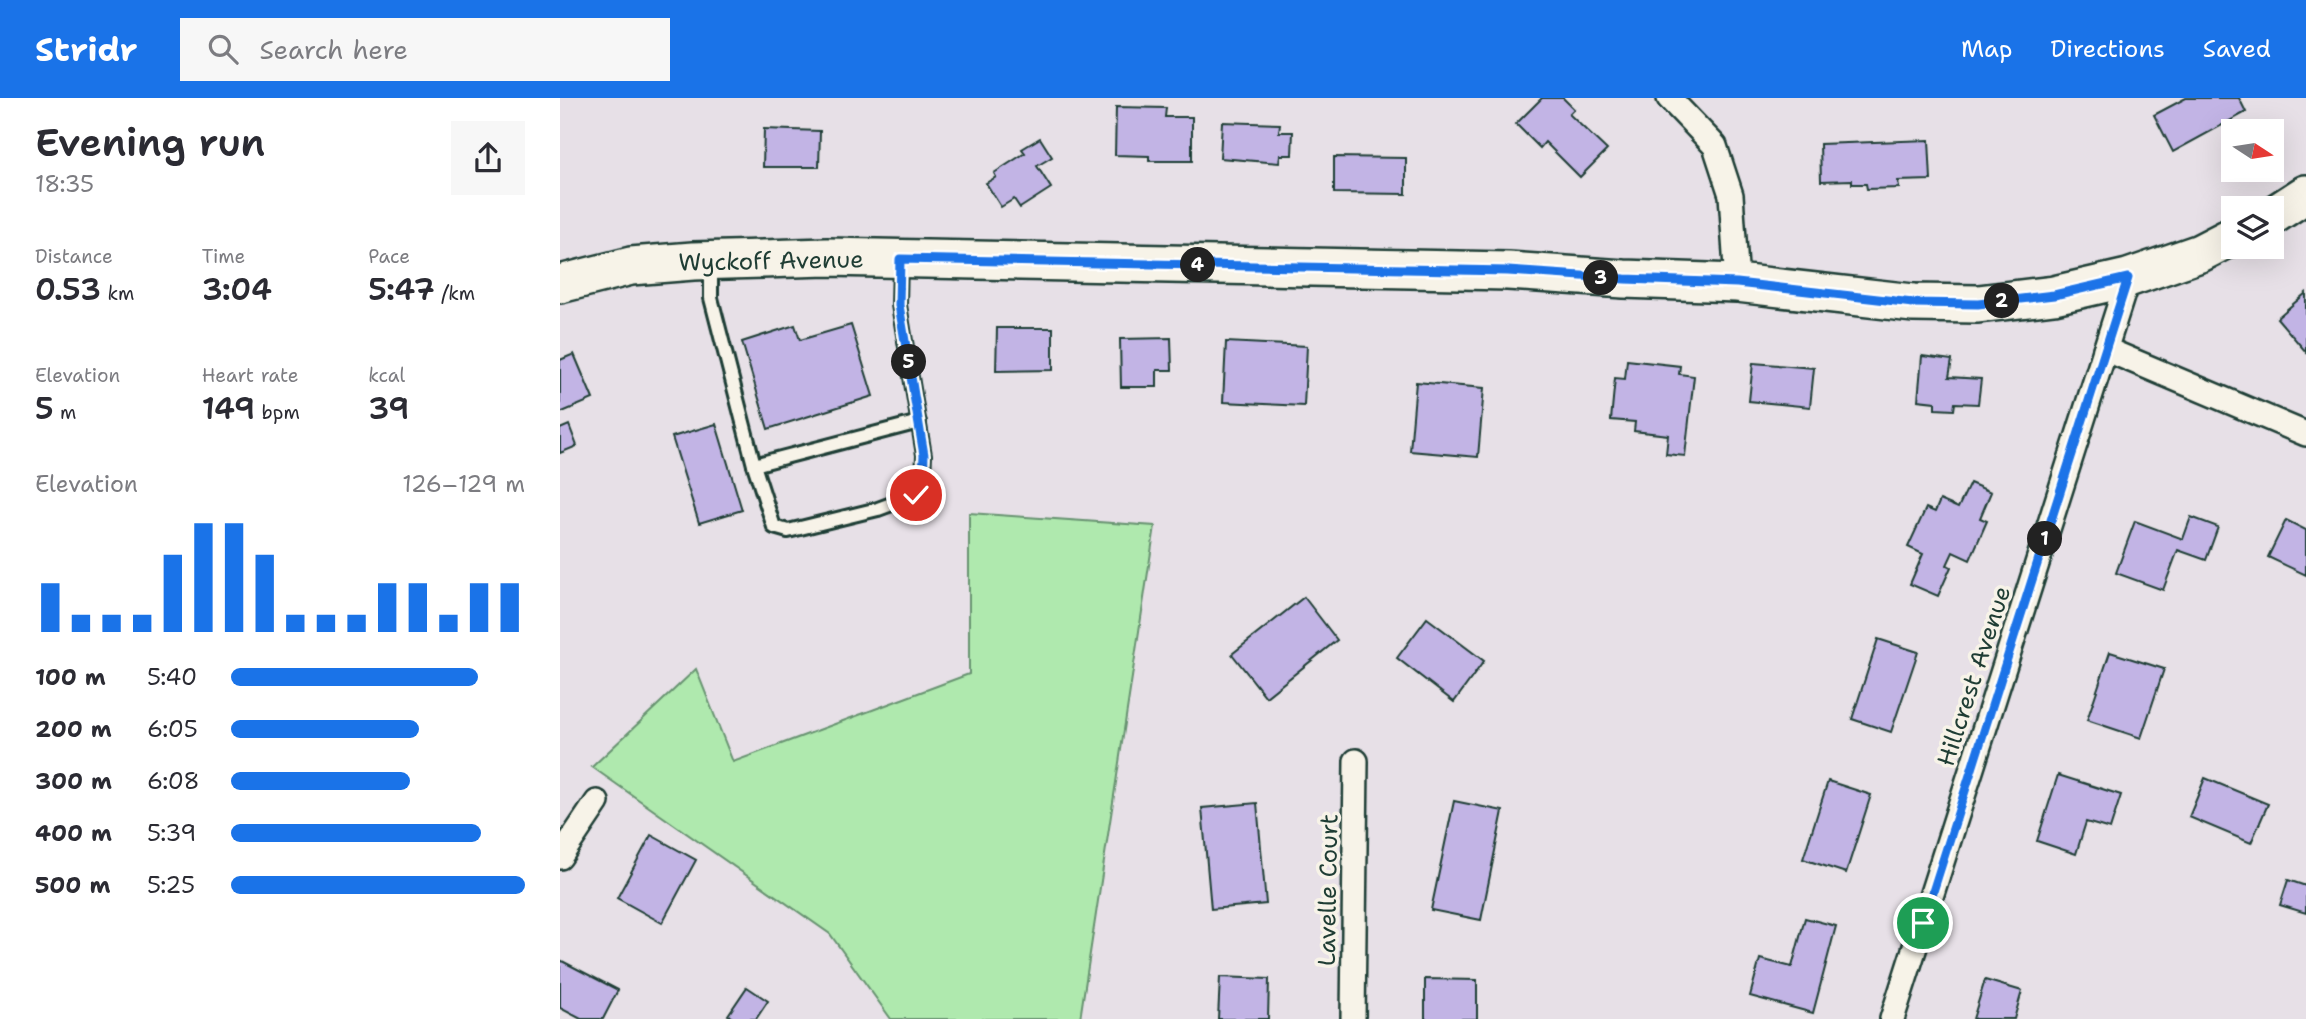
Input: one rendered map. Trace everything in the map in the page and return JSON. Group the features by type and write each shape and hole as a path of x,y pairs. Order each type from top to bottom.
{"main road":[{"path":"2284,208 2306,194"},
{"name":"Wyckoff Avenue","path":"560,284 631,266 711,260 827,257 1508,271 1737,283 1913,303 1978,304 2054,295 2128,278 2200,253 2221,242"}],"street":[{"path":"1669,98 1715,146 1731,195 1737,283"},
{"name":"Hillcrest Avenue","path":"1892,1019 2128,278"},
{"path":"2105,349 2306,434"},
{"name":"Lavelle Court","path":"1353,1019 1356,761"},
{"path":"560,857 597,802"}],"lane":[{"path":"711,260 711,298 754,465 774,527 788,531 878,509 916,495 923,476 924,455 899,305 900,259"},
{"path":"754,465 919,422"}],"green space":[{"path":"969,513 1155,526 1080,1019 891,1019 830,934 592,767 696,669 733,762 969,674"}],"building":[{"path":"1542,98 1563,98 1574,109 1569,114 1607,150 1580,177 1545,142 1540,148 1516,124"},
{"path":"2186,98 2239,98 2246,112 2233,119 2221,119 2221,126 2173,152 2154,115"},
{"path":"1116,107 1166,108 1165,117 1192,117 1192,161 1149,161 1149,156 1115,155"},
{"path":"1222,122 1280,124 1279,132 1293,132 1292,155 1280,155 1279,163 1220,158"},
{"path":"764,129 820,131 819,167 763,167"},
{"path":"1040,138 1052,157 1037,166 1051,188 1020,208 1014,199 1001,207 986,183 996,177 994,173 1025,153 1022,149"},
{"path":"1929,140 1931,180 1898,181 1899,188 1867,189 1866,184 1852,184 1852,180 1821,181 1820,144"},
{"path":"1334,157 1406,158 1406,194 1334,193"},
{"path":"2306,293 2306,352 2277,318"},
{"path":"795,325 800,340 851,325 873,396 768,429 742,342"},
{"path":"997,328 1053,328 1053,370 996,371"},
{"path":"1171,338 1172,370 1157,370 1157,387 1121,387 1120,339"},
{"path":"1226,342 1307,346 1304,406 1223,402"},
{"path":"574,354 593,399 560,413 560,360"},
{"path":"1922,356 1952,360 1949,377 1981,379 1978,404 1955,403 1954,410 1935,409 1935,402 1918,400"},
{"path":"1627,360 1680,366 1679,374 1694,376 1685,456 1666,454 1668,435 1634,431 1635,422 1611,420 1615,378 1625,379"},
{"path":"1753,363 1814,368 1810,407 1749,401"},
{"path":"1416,382 1484,388 1478,457 1410,451"},
{"path":"716,424 742,510 699,523 672,437"},
{"path":"569,425 577,446 560,453 560,429"},
{"path":"1970,483 1991,492 1980,518 1987,521 1970,560 1953,552 1947,565 1951,567 1938,596 1910,584 1923,554 1908,547 1926,508 1935,512 1940,500 1958,508"},
{"path":"2191,517 2218,527 2206,560 2178,550 2163,590 2116,573 2135,521 2183,539"},
{"path":"2286,520 2306,530 2306,575 2268,557"},
{"path":"1304,597 1337,640 1266,697 1232,654"},
{"path":"1427,618 1484,661 1454,702 1397,658"},
{"path":"1878,639 1918,652 1891,732 1852,719"},
{"path":"2110,652 2164,669 2141,738 2087,720"},
{"path":"2058,775 2121,795 2110,829 2086,822 2076,854 2037,841"},
{"path":"2205,778 2268,804 2251,843 2189,817"},
{"path":"1828,781 1871,795 1846,873 1803,859"},
{"path":"1454,801 1503,811 1481,920 1431,910"},
{"path":"1257,803 1266,904 1211,909 1202,808"},
{"path":"651,835 696,860 662,923 617,898"},
{"path":"2288,880 2306,886 2306,913 2280,905"},
{"path":"1805,918 1836,926 1813,1013 1750,996 1760,959 1792,967"},
{"path":"560,960 618,990 603,1019 581,1019 560,1008"},
{"path":"1220,977 1269,979 1268,1019 1218,1019"},
{"path":"1425,979 1477,980 1477,1019 1425,1019"},
{"path":"1985,980 2022,991 2014,1019 1973,1019"},
{"path":"747,987 768,1001 756,1019 734,1019 728,1015"}],"route":[{"path":"916,495 923,476 924,455 899,305 900,259 1508,271 1737,283 1913,303 1978,304 2054,295 2128,278 1923,923"}]}
